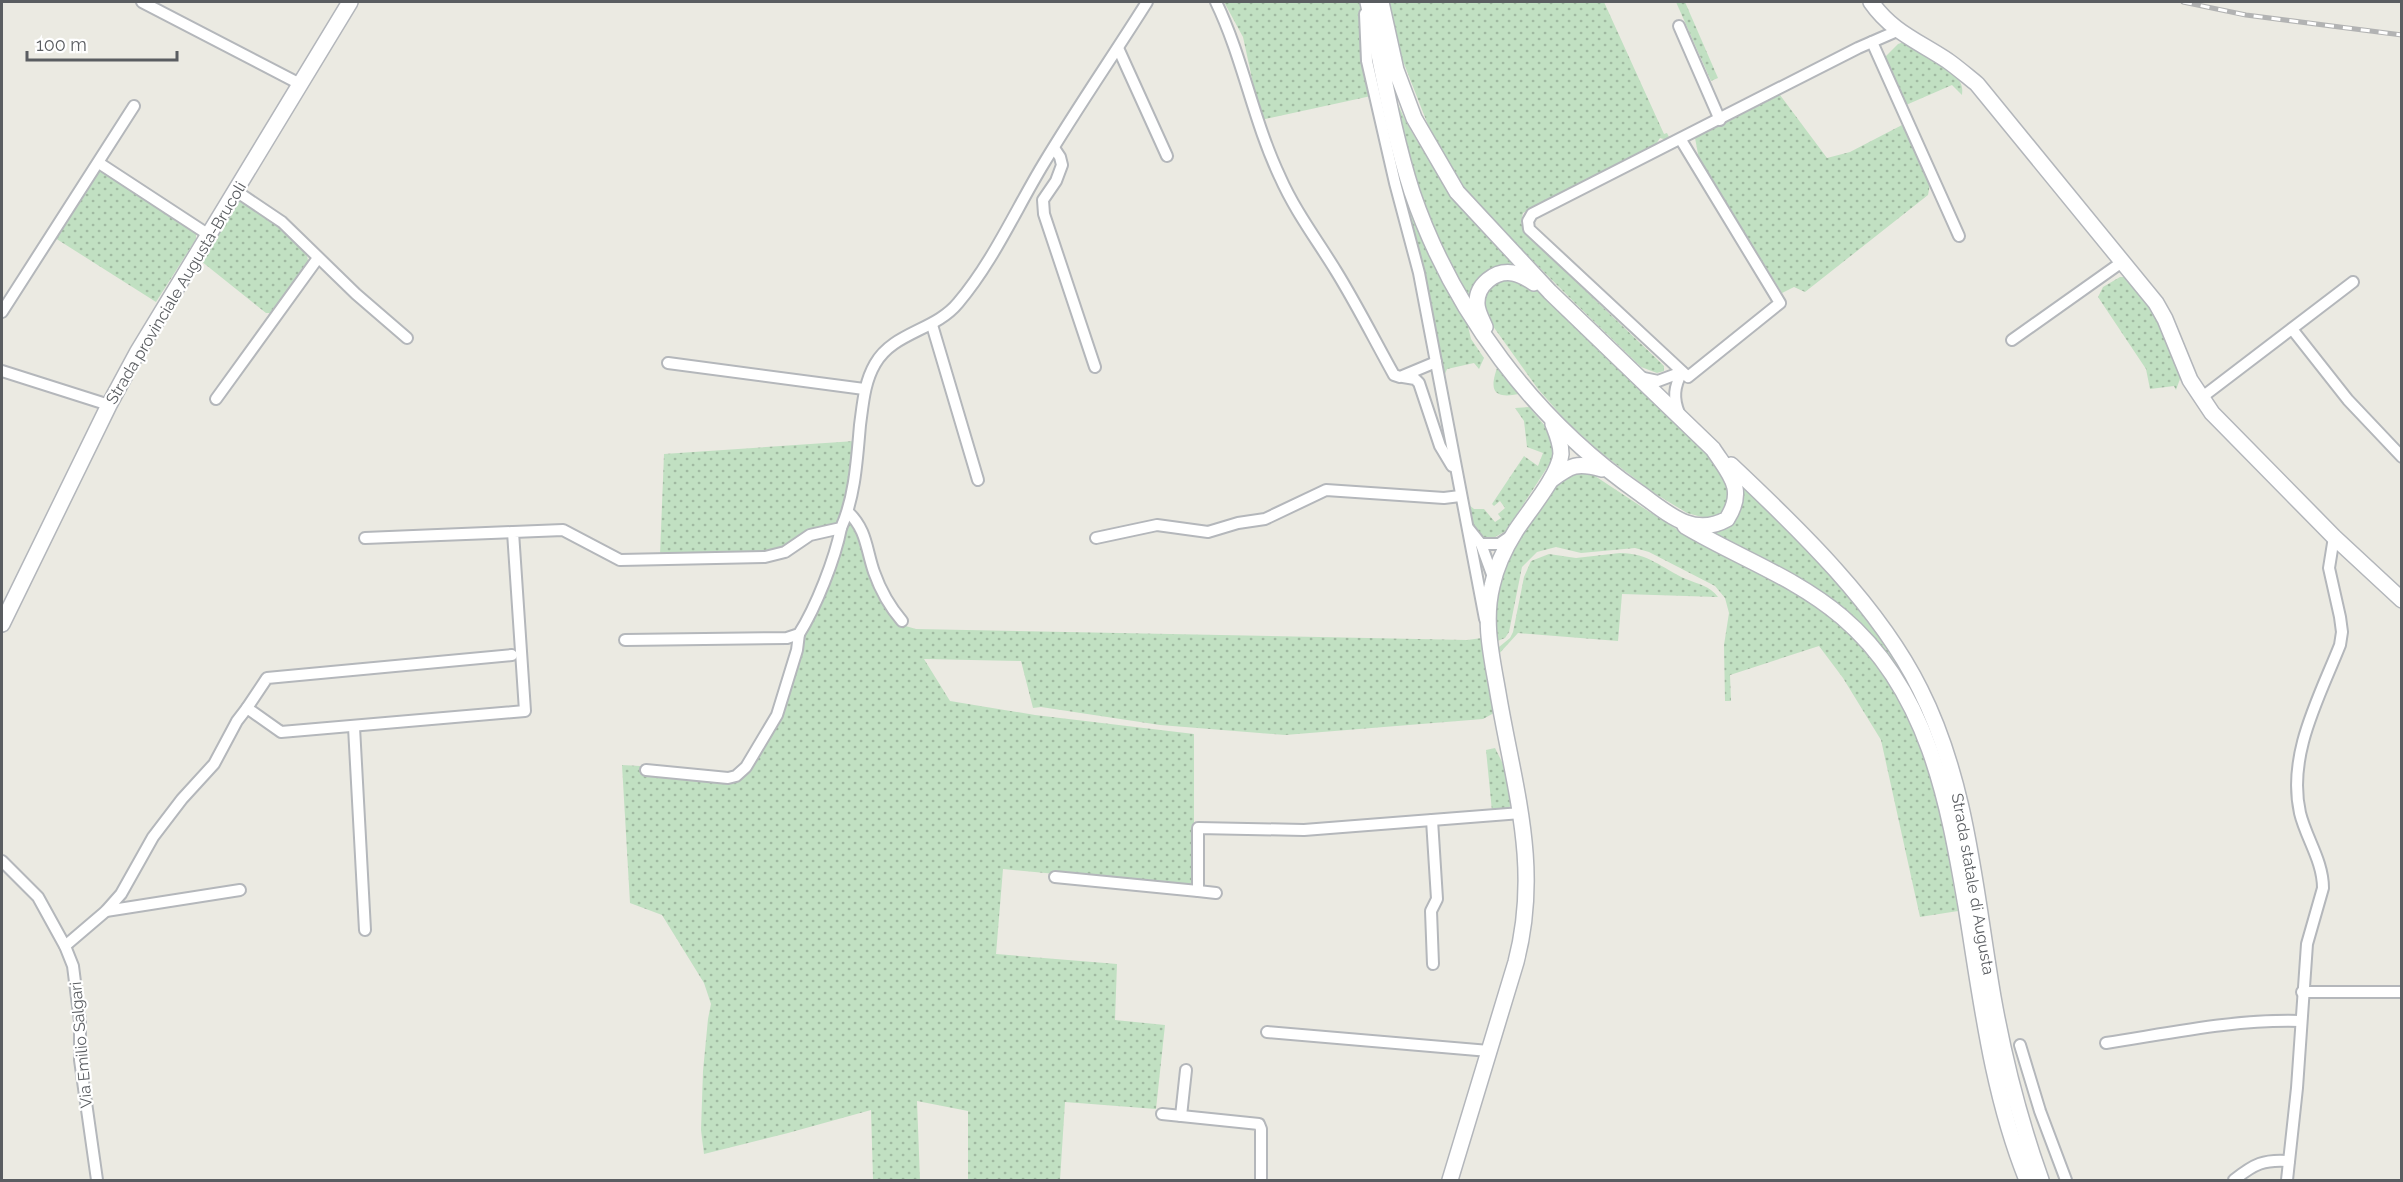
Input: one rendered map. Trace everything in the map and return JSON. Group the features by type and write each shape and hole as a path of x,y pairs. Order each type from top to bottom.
{"main road":[{"name":"Strada provinciale Augusta-Brucoli","path":"2,624 109,405 137,354 350,2"},
{"path":"1366,2 1402,156 1425,226 1460,298 1493,347 1551,418 1560,440 1561,454 1548,482 1514,533 1494,577 1489,598 1488,632 1527,850 1527,889 1523,935 1450,1180"},
{"path":"1381,2 1396,70 1414,118 1457,192 1550,292 1713,449 1734,480 1736,499 1727,519 1708,526 1672,518"},
{"path":"1871,2 1897,31 1947,61 1977,84 2156,303 2166,318 2190,380 2212,413 2334,537 2402,600"},
{"path":"1493,347 1477,304 1481,288 1487,281 1505,272 1515,273 1550,292"},
{"name":"Strada statale di Augusta","path":"1551,418 1607,471 1672,518 1707,539 1802,587 1843,618 1887,665 1917,716 1928,742 1952,827 1999,1090 2027,1180"},
{"name":"Strada statale di Augusta","path":"1713,449 1836,571 1878,622 1920,688 1944,748 1965,824 2005,1060 2025,1135 2041,1180"},
{"path":"1548,482 1576,465 1586,464 1607,471"}],"street":[{"path":"142,2 300,84"},
{"path":"646,770 728,777 740,774 760,744 781,707 797,650 799,634 814,605 848,512 864,389 875,364 892,344 932,325 957,305 1147,2"},
{"path":"1216,2 1230,32 1257,121 1287,192 1337,273 1394,375 1410,377 1419,383 1440,446 1456,472"},
{"path":"1366,2 1367,61 1395,183 1419,273 1460,496 1488,632"},
{"path":"1679,27 1720,120"},
{"path":"1681,140 1780,303 1688,377 1529,229 1528,221 1532,214 1897,31"},
{"path":"1872,42 1959,236"},
{"path":"1118,48 1167,156"},
{"path":"2,312 134,106"},
{"path":"1054,148 1062,165 1056,181 1043,200 1044,214 1095,367"},
{"path":"99,163 209,235"},
{"path":"236,191 282,222 318,258 407,338"},
{"path":"216,399 318,258"},
{"path":"2012,340 2122,262"},
{"path":"2201,398 2353,282"},
{"path":"932,325 978,480"},
{"path":"2292,329 2348,400 2402,458"},
{"path":"1400,377 1436,362"},
{"path":"668,363 864,389"},
{"path":"2,371 109,405"},
{"path":"1637,376 1658,381 1682,372"},
{"path":"1680,417 1674,401 1675,388 1682,372"},
{"path":"1096,538 1157,525 1208,532 1238,523 1265,519 1326,490 1444,498 1460,496"},
{"path":"848,512 860,523 874,574 889,603 902,621"},
{"path":"1466,525 1481,544 1494,577 1484,583 1476,579"},
{"path":"365,538 563,530 620,560 765,557 785,552 810,535 841,528"},
{"path":"247,708 281,732 525,711 513,532"},
{"path":"1481,544 1499,544 1514,533"},
{"path":"2287,1180 2297,1088 2307,944 2319,904 2323,878 2300,814 2298,775 2308,727 2340,645 2342,632 2329,568 2334,537"},
{"path":"625,640 787,638 799,634"},
{"path":"65,946 106,911 121,894 164,821 214,764 237,721 267,678 512,656"},
{"path":"354,727 365,930"},
{"path":"1198,891 1198,828 1304,830 1521,813"},
{"path":"1432,819 1437,899 1431,911 1432,964"},
{"name":"Via Emilio Salgari","path":"2,861 38,897 65,946 73,966 80,1022 80,1060 97,1180"},
{"path":"1055,877 1216,892"},
{"path":"106,911 240,890"},
{"path":"2302,992 2402,992"},
{"path":"2106,1042 2206,1026 2263,1020 2301,1021"},
{"path":"1267,1032 1489,1051"},
{"path":"2020,1045 2040,1111 2066,1180"},
{"path":"1181,1116 1186,1070"},
{"path":"1162,1114 1259,1124 1261,1129 1261,1180"},
{"path":"2234,1180 2262,1162 2289,1161"}],"green space":[{"path":"1224,2 1361,2 1362,45 1371,96 1261,120 1243,37"},
{"path":"1388,2 1604,2 1664,134 1667,133 1670,139 1660,138 1654,147 1523,213 1521,223 1526,234 1659,361 1664,366 1664,371 1657,373 1641,367 1475,203 1440,151 1428,125 1401,56"},
{"path":"1676,2 1685,2 1718,78 1711,81"},
{"path":"1904,42 1951,70 1962,86 1962,95 1952,85 1906,105 1884,58 1898,44"},
{"path":"1370,46 1411,207 1433,261 1467,322 1471,339 1484,358 1479,369 1474,363 1447,369 1444,376 1422,264 1371,63"},
{"path":"1780,95 1827,158 1850,152 1902,125 1930,184 1928,195 1805,292 1794,287 1782,293 1699,159 1695,138"},
{"path":"1396,100 1407,123 1433,165 1514,261 1485,273 1471,298 1466,298 1437,242 1416,187"},
{"path":"103,171 196,231 196,239 156,302 55,238 96,173"},
{"path":"239,199 282,226 306,253 308,262 271,313 266,313 201,261"},
{"path":"1506,277 1527,283 1537,291 1723,470 1732,487 1724,512 1709,519 1687,513 1654,493 1600,452 1567,422 1538,389 1485,315 1483,298 1488,285"},
{"path":"2120,277 2126,277 2155,313 2181,376 2176,390 2174,386 2150,389 2146,369 2098,297 2103,287"},
{"path":"1497,368 1519,394 1504,395 1496,392 1494,382"},
{"path":"1529,407 1551,433 1554,457 1506,531 1495,537 1483,537 1473,525 1469,505 1474,509 1484,509 1495,522 1501,518 1498,514 1505,508 1500,501 1494,506 1492,504 1524,456 1538,466 1543,453 1527,447 1524,421 1515,408"},
{"path":"855,441 847,498 835,525 786,547 766,553 660,555 664,454"},
{"path":"1572,472 1588,472 1702,544 1798,593 1819,607 1857,641 1902,703 1922,748 1936,794 1958,911 1920,917 1881,740 1843,678 1819,646 1730,675 1731,701 1725,701 1724,645 1729,613 1725,598 1715,586 1649,552 1635,548 1581,553 1556,547 1537,552 1522,567 1509,632 1505,638 1495,642 1495,605 1508,559 1519,539 1560,481"},
{"path":"1743,485 1748,485 1858,604 1905,674 1933,733 1930,734 1886,655 1711,534 1738,512 1743,501"},
{"path":"850,519 858,525 902,625 916,629 1467,640 1482,638 1494,713 1483,719 1285,735 1160,725 1041,707 1033,708 1021,661 924,659 950,701 1035,715 1194,734 1194,887 1003,869 996,954 1117,964 1115,1020 1165,1025 1156,1109 1065,1102 1060,1180 968,1180 968,1111 917,1101 920,1180 873,1180 871,1110 704,1154 701,1130 703,1071 711,1004 704,983 662,915 630,903 622,765 640,766 642,774 736,781 743,777 770,738 784,711 806,631"},
{"path":"1620,553 1647,558 1677,575 1708,588 1718,597 1622,594 1618,641 1518,633 1497,656 1499,647 1510,638 1513,632 1524,577 1531,561 1549,554 1576,558"},
{"path":"1495,748 1505,768 1512,805 1505,810 1492,811 1486,750"}],"railway":[{"path":"2183,2 2246,15 2402,35"}]}
